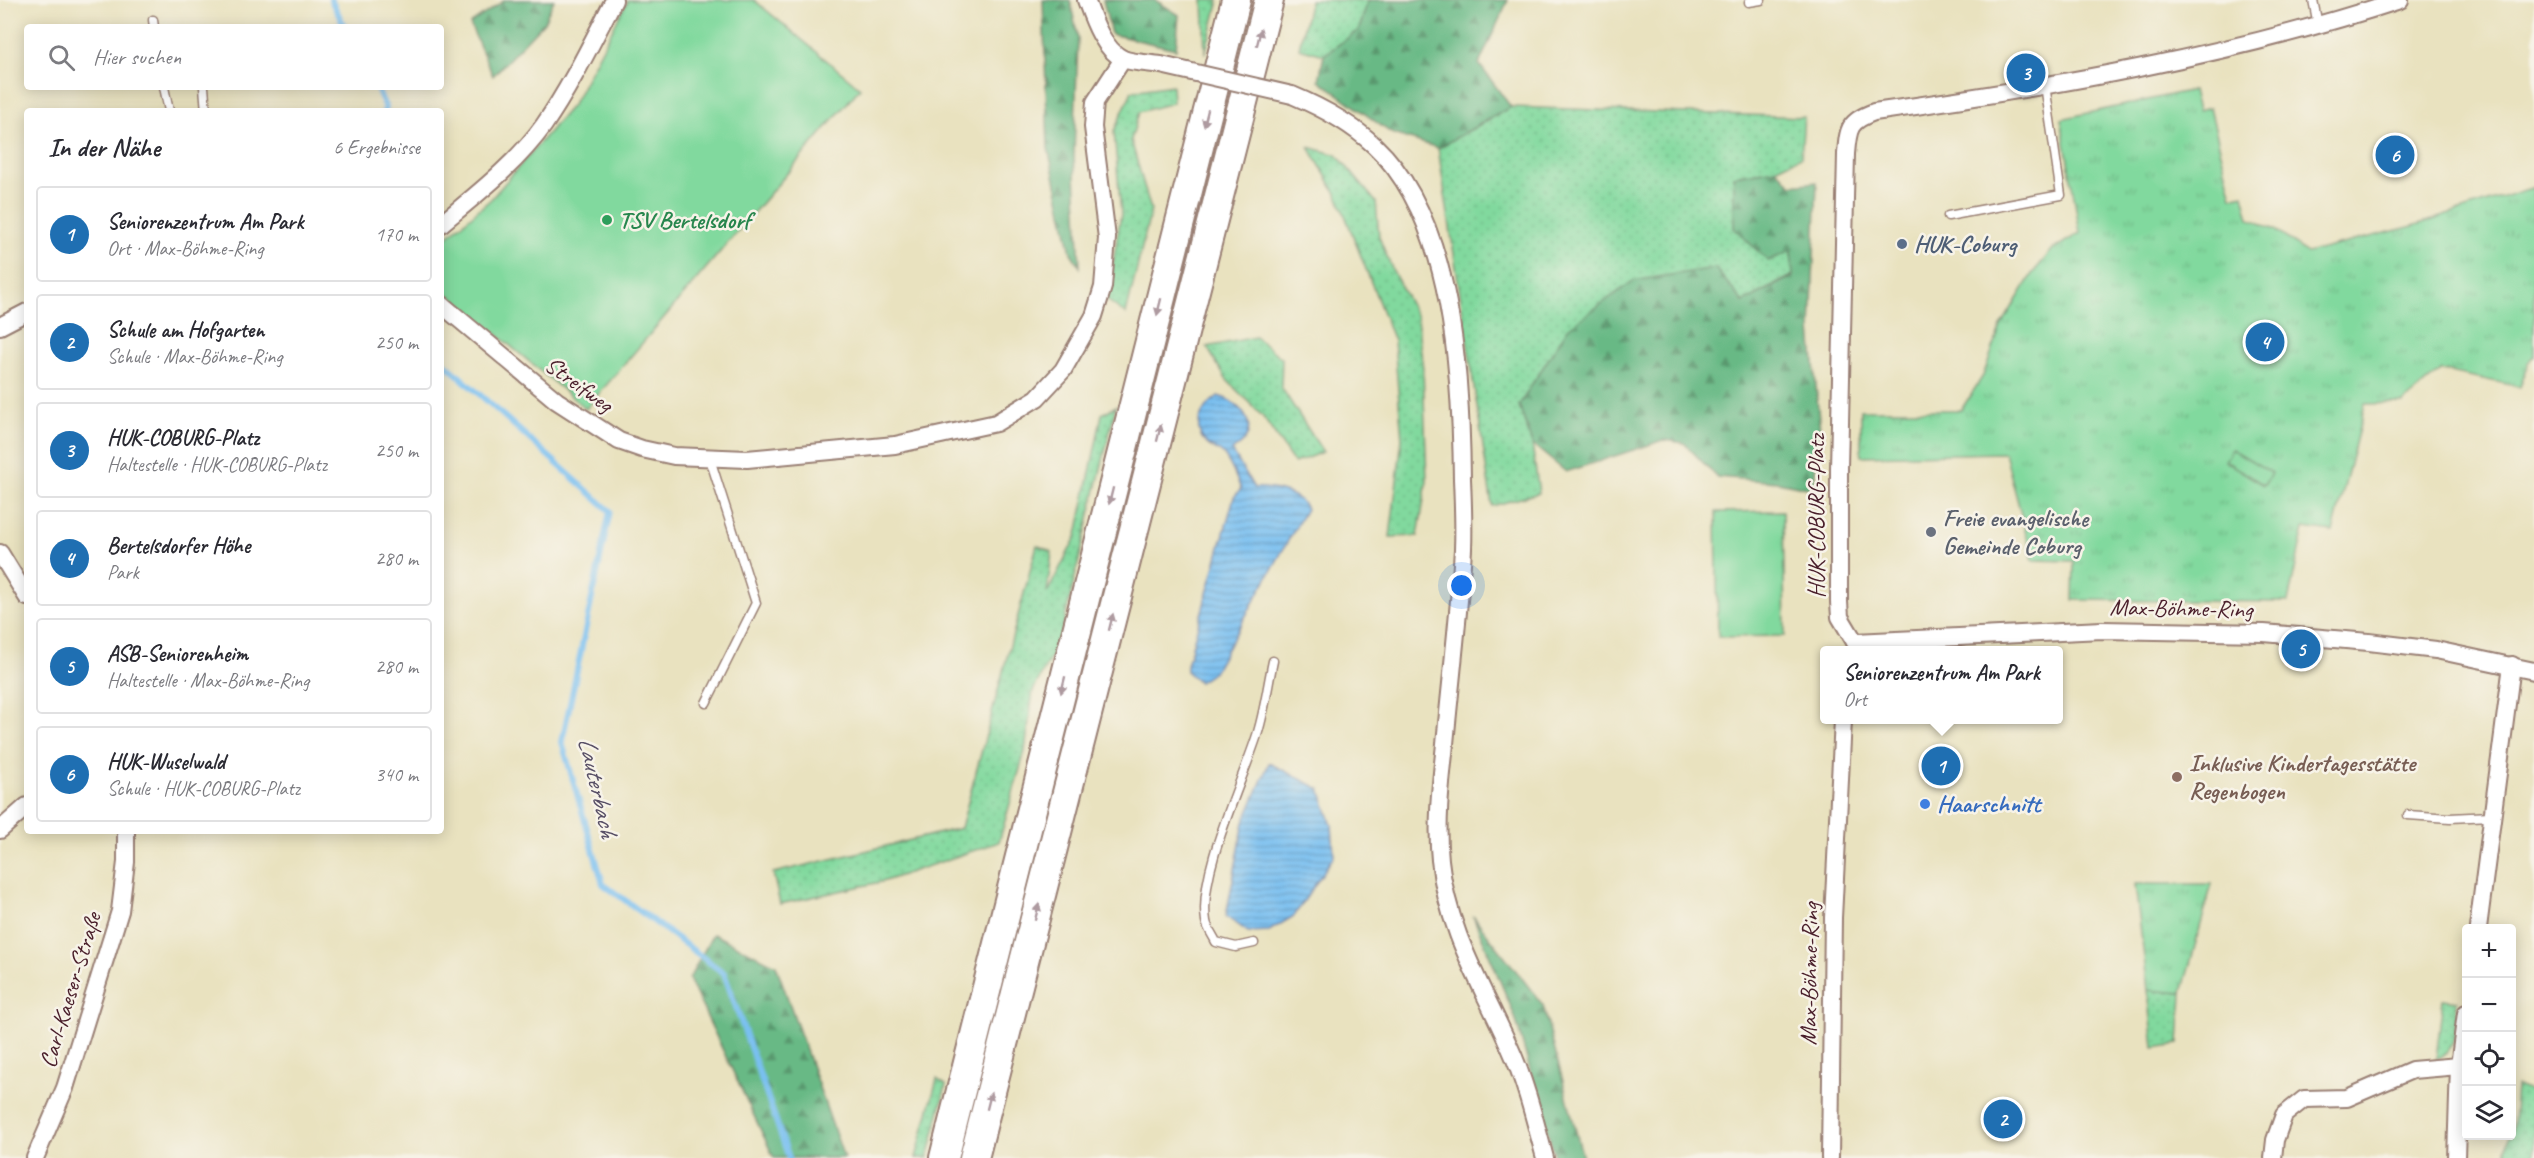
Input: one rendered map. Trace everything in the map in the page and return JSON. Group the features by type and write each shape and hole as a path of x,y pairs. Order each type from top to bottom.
{"highway":[{"path":"944,1158 1236,0"},
{"path":"974,1158 1269,0"}],"street":[{"path":"444,221 491,182 543,126 575,76 614,0"},
{"path":"1086,0 1105,41 1123,59 1161,65 1292,95 1328,110 1376,147 1399,176 1422,216 1435,249 1454,343 1459,383 1463,547 1441,786 1439,858 1455,931 1523,1079 1545,1158"},
{"name":"HUK-COBURG-Platz","path":"1853,646 1840,618 1839,468 1846,154 1850,128 1860,117 1874,111 2159,64 2318,25 2400,0"},
{"name":"Streifweg","path":"444,306 557,401 594,426 642,449 710,459 747,459 895,445 996,423 1037,398 1063,370 1081,343 1094,316 1103,287 1107,238 1093,127 1094,110 1095,102 1123,59"},
{"path":"0,326 24,314"},
{"path":"0,553 24,592"},
{"name":"Max-Böhme-Ring","path":"1853,646 2102,630 2264,633 2369,642 2512,665 2534,671"},
{"path":"2478,924 2512,665"},
{"name":"Max-Böhme-Ring","path":"1830,1158 1833,918 1843,724"},
{"path":"0,830 24,809"},
{"name":"Carl-Kaeser-Straße","path":"35,1158 65,1088 120,911 126,862 126,834"},
{"path":"2456,1158 2464,1032"},
{"path":"2273,1158 2274,1140 2284,1115 2304,1099 2347,1098 2412,1070 2460,1066"}],"lane":[{"path":"1749,2 1761,0"},
{"path":"2313,0 2318,25"},
{"path":"1948,216 2061,195 2045,84"},
{"path":"165,90 168,108"},
{"path":"204,90 206,108"},
{"path":"706,703 756,603 710,459"},
{"path":"1254,943 1236,947 1216,942 1206,924 1205,909 1236,786 1258,732 1273,661"},
{"path":"2408,815 2450,818 2491,816"}],"green space":[{"path":"505,0 554,0 544,22 493,76 470,24"},
{"name":"TSV Bertelsdorf","path":"628,0 754,0 860,88 586,409 444,291 444,239 491,199 573,104"},
{"path":"1043,0 1070,0 1078,38 1074,156 1080,267 1071,253 1048,148"},
{"path":"1103,0 1155,0 1179,15 1176,49 1111,34"},
{"path":"1203,0 1219,0 1205,54"},
{"path":"1310,0 1368,0 1359,30 1324,55 1299,48"},
{"path":"1368,0 1508,0 1479,64 1511,107 1438,148 1391,133 1319,80 1324,55 1359,30"},
{"path":"1172,85 1173,103 1139,112 1131,140 1151,210 1126,314 1107,300 1121,214 1114,131 1132,91"},
{"path":"2193,90 2198,111 2210,108 2232,197 2243,194 2249,218 2275,230 2307,253 2413,226 2534,187 2534,357 2531,358 2520,387 2441,370 2403,403 2365,404 2333,532 2304,528 2288,602 2073,600 2074,561 2033,560 2005,453 1861,456 1861,410 1961,410 1983,376 2001,326 2032,274 2053,249 2080,233 2061,119"},
{"path":"1511,107 1804,117 1801,157 1776,169 1734,176 1791,251 1793,275 1743,302 1519,405 1532,444 1539,493 1492,506 1438,148"},
{"path":"1309,147 1337,155 1376,202 1379,237 1393,271 1417,317 1423,369 1427,481 1418,536 1390,537 1402,439 1394,341 1337,195"},
{"path":"1776,169 1792,185 1817,182 1811,329 1820,431 1813,489 1778,482 1717,477 1684,443 1664,440 1566,472 1532,444 1519,405 1568,328 1633,281 1715,268 1743,302 1793,276 1791,251 1768,261 1734,228 1734,176"},
{"path":"1255,337 1282,358 1281,387 1323,452 1294,463 1263,417 1226,379 1207,347"},
{"path":"1116,406 1060,639 1033,691 1025,751 999,842 885,881 780,904 773,873 961,828 1037,545 1052,552 1047,593 1077,535 1102,414"},
{"path":"2232,449 2272,473 2264,485 2225,461"},
{"path":"1783,511 1785,636 1718,637 1716,512"},
{"path":"2135,884 2212,884 2182,993 2148,990"},
{"path":"1473,916 1543,1005 1583,1158 1555,1158 1515,1017"},
{"path":"713,934 776,965 844,1158 774,1158 689,979"},
{"path":"2148,990 2182,993 2179,1044 2154,1048"},
{"path":"2443,999 2457,1001 2456,1027 2449,1050 2436,1059"},
{"path":"937,1079 946,1085 928,1158 916,1158"},
{"path":"2516,1086 2534,1092 2534,1158 2505,1158 2507,1140 2516,1140"}],"water":[{"path":"1218,396 1232,402 1247,419 1248,433 1244,441 1232,451 1254,488 1283,492 1297,498 1306,509 1214,672 1199,682 1187,672 1187,665 1234,497 1241,489 1226,458 1221,452 1207,444 1199,431 1203,412"},
{"path":"1269,763 1320,789 1332,825 1334,856 1294,916 1269,931 1248,932 1226,916 1244,822"}],"waterway":[{"name":"Lauterbach","path":"331,0 343,24"},
{"name":"Lauterbach","path":"377,90 386,108"},
{"name":"Lauterbach","path":"444,363 610,511 562,742 603,884 724,973 789,1158"}],"place":[{"name":"HUK-COBURG-Platz","path":"2026,73"},
{"name":"HUK-Wuselwald","path":"2395,155"},
{"name":"TSV Bertelsdorf","path":"607,220"},
{"name":"HUK-Coburg","path":"1902,244"},
{"name":"Bertelsdorfer Höhe","path":"2265,342"},
{"name":"Freie evangelische Gemeinde Coburg","path":"1931,532"},
{"name":"ASB-Seniorenheim","path":"2301,649"},
{"name":"Seniorenzentrum Am Park","path":"1941,766"},
{"name":"Inklusive Kindertagesstätte Regenbogen","path":"2177,777"},
{"name":"Haarschnitt","path":"1925,804"},
{"name":"Schule am Hofgarten","path":"2003,1119"}]}
